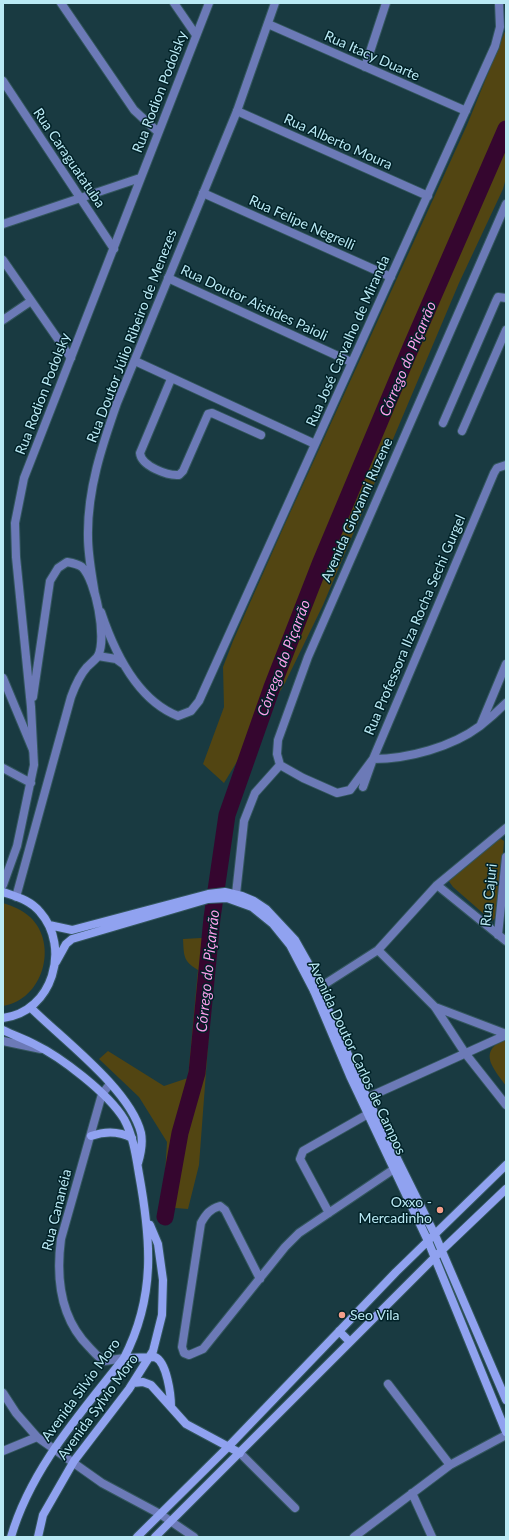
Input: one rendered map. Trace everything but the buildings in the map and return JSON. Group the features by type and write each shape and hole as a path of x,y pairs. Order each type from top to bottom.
{"main road":[{"path":"3,892 27,901 40,911 49,924 56,943 56,962 52,980 43,995 30,1007 19,1014 3,1018"},
{"name":"Avenida Doutor Carlos de Campos","path":"49,924 72,930 208,897 236,894 254,901 266,909 282,925 298,946 364,1099 435,1235 506,1400"},
{"name":"Avenida Doutor Carlos de Campos","path":"226,895 252,907 273,924 290,945 317,990"},
{"name":"Avenida Doutor Carlos de Campos","path":"56,962 66,944 72,939 208,897"},
{"path":"30,1007 82,1055 110,1084 128,1106 141,1134 142,1146 138,1166"},
{"name":"Avenida Silvio Moro","path":"3,1030 45,1050 80,1075 102,1094 124,1119 132,1138 148,1219 150,1268 138,1326 124,1358 54,1448 28,1494 11,1537"},
{"name":"Avenida Doutor Carlos de Campos","path":"364,1099 368,1114 428,1241 506,1432"},
{"path":"91,1136 100,1133 114,1133 132,1138"},
{"path":"137,1537 228,1447 428,1241 506,1166"},
{"path":"155,1537 435,1259 441,1251 506,1189"},
{"name":"Avenida Sylvio Moro","path":"38,1537 43,1515 74,1461 133,1383 150,1357 158,1335 162,1314 163,1280 158,1244 148,1219"},
{"path":"339,1331 350,1342"},
{"path":"124,1358 150,1357 160,1359 165,1366 171,1408"},
{"path":"133,1383 143,1382 151,1384 186,1424 240,1453"}],"street":[{"path":"61,3 134,110 158,132"},
{"path":"174,3 196,35"},
{"name":"Rua Rodion Podolsky","path":"3,884 17,846 31,783 34,752 16,557 15,523 24,478 209,3"},
{"name":"Rua Doutor Júlio Ribeiro de Menezes","path":"206,686 199,701 191,711 178,716 166,711 151,700 124,664 113,642 95,594 88,536 94,482 101,447 168,278 237,111 275,3"},
{"path":"365,67 386,3"},
{"name":"Rua José Carvalho de Miranda","path":"206,686 495,46 500,27 499,3"},
{"name":"Rua Itacy Duarte","path":"268,24 466,111"},
{"name":"Rua Caraguatatuba","path":"3,81 114,249"},
{"name":"Rua Alberto Moura","path":"237,111 428,196"},
{"path":"3,224 82,199 140,178"},
{"name":"Rua Felipe Negrelli","path":"203,194 391,277"},
{"name":"Avenida Giovanni Ruzene","path":"280,765 277,754 278,740 308,657 506,204"},
{"path":"3,260 71,358"},
{"name":"Rua Doutor Aistides Paioli","path":"168,278 351,362"},
{"path":"443,423 498,297 506,298"},
{"path":"3,320 31,301"},
{"path":"462,431 506,330"},
{"path":"135,361 315,444"},
{"path":"171,378 140,453 145,463 169,474 179,475 183,471 208,414 212,413 261,435"},
{"name":"Rua Professora Ilza Rocha Sechi Gurgel","path":"363,787 373,759 494,473 497,468 506,465"},
{"path":"16,896 71,697 77,681 98,656 101,642 101,632 95,594 82,568 76,564 68,562 58,568 50,581 42,645 31,707"},
{"path":"98,656 116,659 124,664"},
{"path":"480,726 506,664"},
{"path":"3,678 34,752"},
{"path":"236,894 244,821 255,793 280,765 303,778 337,792 350,790 373,759 405,757 433,749 480,726 506,703"},
{"path":"3,768 31,783"},
{"path":"317,990 378,950 437,885 506,828"},
{"name":"Rua Cajuri","path":"498,935 506,857"},
{"path":"437,885 506,941"},
{"path":"378,950 436,1007 465,1053 506,1105"},
{"path":"436,1007 506,1034"},
{"path":"364,1099 506,1034"},
{"path":"3,1041 45,1050"},
{"name":"Rua Cananéia","path":"110,1084 102,1094 61,1238 58,1260 62,1299 69,1318 84,1342 98,1358 105,1362 124,1358"},
{"path":"329,1213 300,1159 300,1155 368,1114"},
{"path":"260,1279 225,1210 220,1206 212,1208 206,1213 201,1223 182,1347 184,1353 189,1355 203,1349 260,1279 285,1247 299,1233 394,1169"},
{"path":"388,1384 450,1465"},
{"path":"3,1393 23,1422 37,1436 74,1461 102,1483 160,1514 194,1537"},
{"path":"354,1537 450,1465 506,1435"},
{"path":"3,1451 37,1436"},
{"path":"240,1453 295,1508"},
{"path":"412,1493 432,1537"}],"shaded area":[{"path":"506,29 506,178 503,189 459,283 323,605 285,683 224,783 203,764 224,707 223,667 284,526 467,125"},
{"path":"501,839 504,841 498,915 492,921 453,887 448,880 496,840"},
{"path":"3,903 24,912 39,928 44,941 45,955 37,982 28,993 17,1002 3,1006"},
{"path":"183,939 216,939 199,1165 188,1209 163,1207 167,1142 139,1097 99,1059 108,1051 164,1086 188,1078 198,970 189,964 185,958"},
{"path":"503,1040 506,1040 506,1086 493,1068 490,1056 491,1050 495,1045"}],"waterway":[{"name":"Córrego do Piçarrão","path":"165,1217 180,1133 197,1073 212,918 227,815 272,687 320,564 411,347 506,129"}],"place":[{"name":"Oxxo - Mercadinho","path":"440,1210"},
{"name":"Seo Vila","path":"342,1315"}]}
